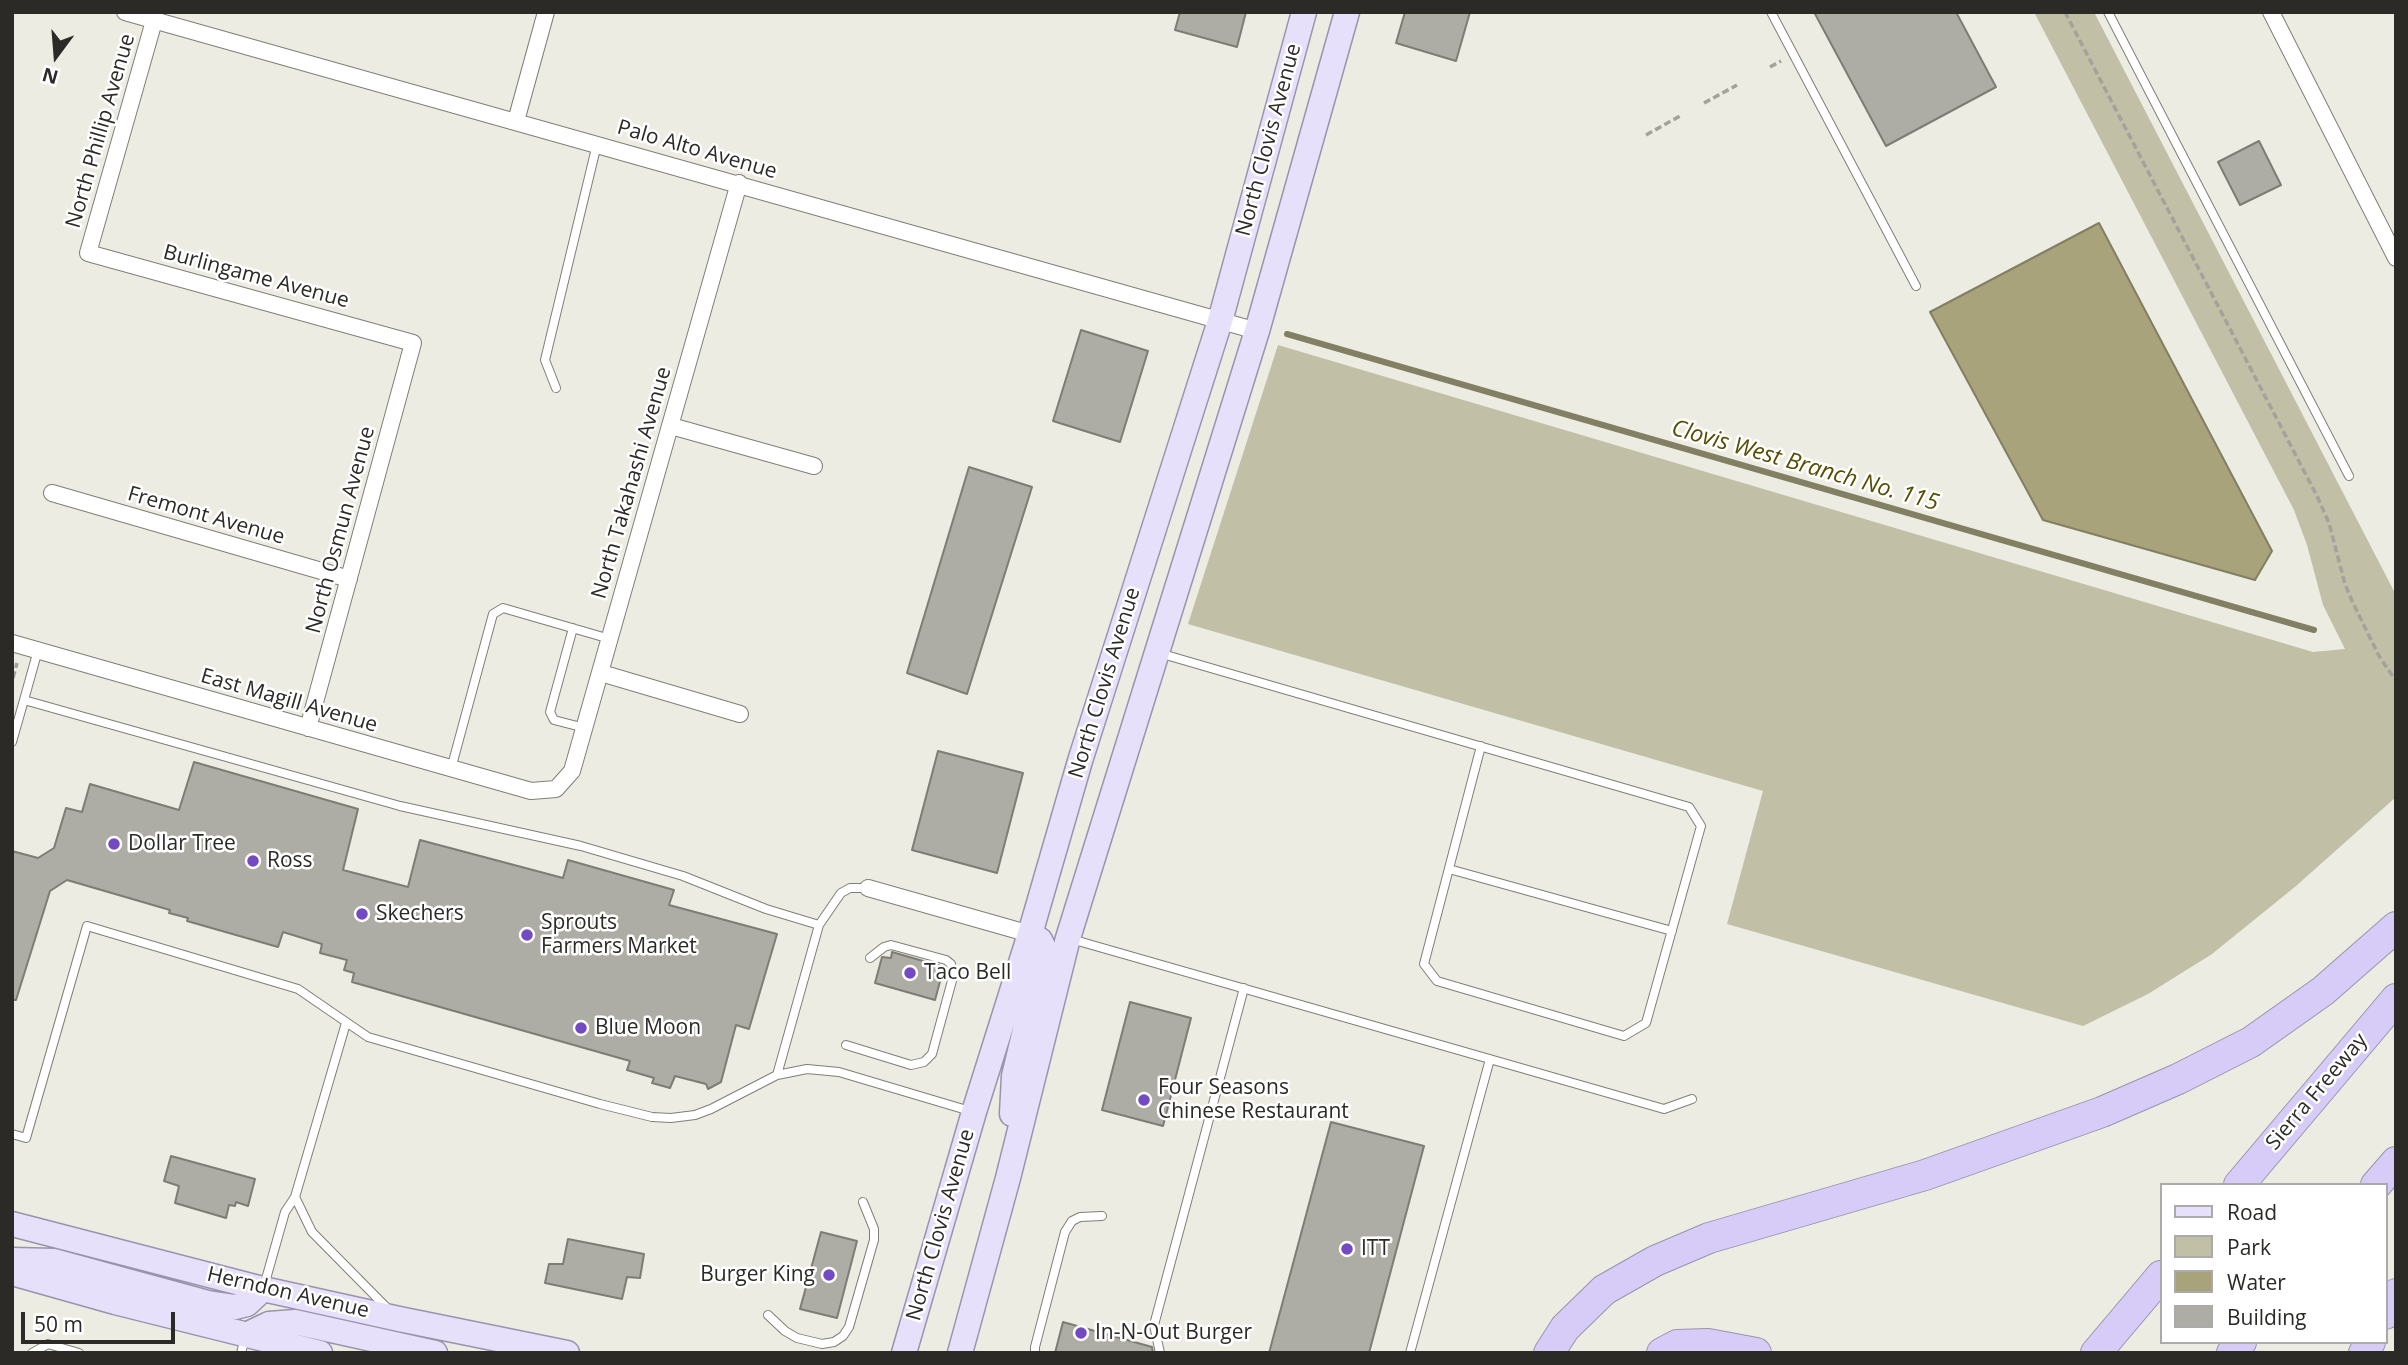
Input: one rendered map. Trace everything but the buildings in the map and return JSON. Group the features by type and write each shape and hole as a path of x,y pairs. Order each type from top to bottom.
{"highway":[{"path":"1549,1353 1565,1328 1604,1290 1655,1261 1709,1238 1938,1171 2102,1112 2178,1079 2251,1042 2323,991 2396,927"},
{"name":"Sierra Freeway","path":"2241,1183 2396,999"},
{"path":"2378,1183 2396,1162"},
{"path":"2096,1353 2160,1277"},
{"path":"2387,1310 2396,1294"},
{"path":"1662,1353 1677,1345 1708,1344 1736,1347 1756,1353"}],"main road":[{"name":"North Clovis Avenue","path":"904,1353 1080,761 1220,321 1304,12"},
{"name":"North Clovis Avenue","path":"960,1353 1068,938 1256,331 1346,12"},
{"path":"1007,1178 1014,1076 1042,959 1043,946 1040,940 1030,934"},
{"name":"Herndon Avenue","path":"12,1224 263,1289 567,1353"},
{"path":"12,1261 54,1261 208,1303 235,1307 247,1304 263,1289"},
{"path":"12,1273 255,1345 320,1353"},
{"path":"255,1345 270,1324 295,1322 435,1353"}],"street":[{"name":"Palo Alto Avenue","path":"125,12 1256,331"},
{"path":"516,121 546,12"},
{"path":"2271,12 2396,258"},
{"name":"North Phillip Avenue","path":"88,253 154,21"},
{"name":"North Takahashi Avenue","path":"556,789 572,771 585,728 739,183"},
{"name":"Burlingame Avenue","path":"88,253 414,343"},
{"name":"North Osmun Avenue","path":"308,728 414,343"},
{"path":"671,426 814,466"},
{"name":"Fremont Avenue","path":"52,493 349,579"},
{"name":"East Magill Avenue","path":"12,643 531,791 556,789"},
{"path":"601,673 740,714"},
{"path":"868,888 1030,934"}],"lane":[{"path":"1771,12 1916,286"},
{"path":"2108,12 2349,476"},
{"path":"556,388 545,360 597,144"},
{"path":"451,769 493,614 503,608 610,639"},
{"path":"573,628 550,712 554,720 585,728"},
{"path":"12,742 38,650"},
{"path":"1156,652 1481,746 1689,807 1701,827 1646,1023 1624,1036 1437,981 1424,964 1481,746"},
{"path":"24,700 400,806 581,846 683,876 766,909 819,925"},
{"path":"1449,869 1672,931"},
{"path":"777,1074 819,925 841,893 850,888 868,888"},
{"path":"12,1134 26,1138 86,926 298,989 368,1037 652,1117 695,1115 777,1074 807,1069 839,1072 974,1112"},
{"path":"1068,938 1664,1109 1692,1099"},
{"path":"846,1045 911,1065 924,1062 932,1054 953,977 951,964 946,960 891,946 878,950 870,958"},
{"path":"1160,1353 1154,1325 1244,988"},
{"path":"263,1289 285,1212 295,1196 346,1023"},
{"path":"1410,1353 1490,1059"},
{"path":"295,1196 312,1232 399,1319"},
{"path":"768,1315 797,1338 822,1344 834,1342 843,1336 849,1327 874,1240 871,1219 863,1202"},
{"path":"1035,1353 1065,1232 1072,1221 1080,1217 1102,1216"},
{"path":"32,1353 48,1344 79,1353"}],"path":[{"path":"2065,12 2317,496 2329,523 2348,592 2379,656 2396,681"},
{"path":"1770,67 1781,61"},
{"path":"1704,103 1737,85"},
{"path":"1646,135 1680,116"},
{"path":"13,678 17,663"}],"green space":[{"path":"2034,12 2094,12 2396,595 2396,797 2296,886 2212,954 2148,994 2083,1026 1727,924 1763,791 1188,624 1278,345 2313,652 2345,649 2323,605 2307,545 2294,510"}],"water":[{"path":"2099,223 2272,551 2255,580 2043,520 1930,312"}],"waterway":[{"name":"Clovis West Branch No. 115","path":"1287,334 2314,630"}],"place":[{"name":"Dollar Tree","path":"114,844"},
{"name":"Ross","path":"253,861"},
{"name":"Skechers","path":"362,914"},
{"name":"Sprouts Farmers Market","path":"527,935"},
{"name":"Taco Bell","path":"910,973"},
{"name":"Blue Moon","path":"581,1028"},
{"name":"Four Seasons Chinese Restaurant","path":"1144,1100"},
{"name":"ITT","path":"1347,1249"},
{"name":"Burger King","path":"829,1275"},
{"name":"In-N-Out Burger","path":"1081,1333"}]}
